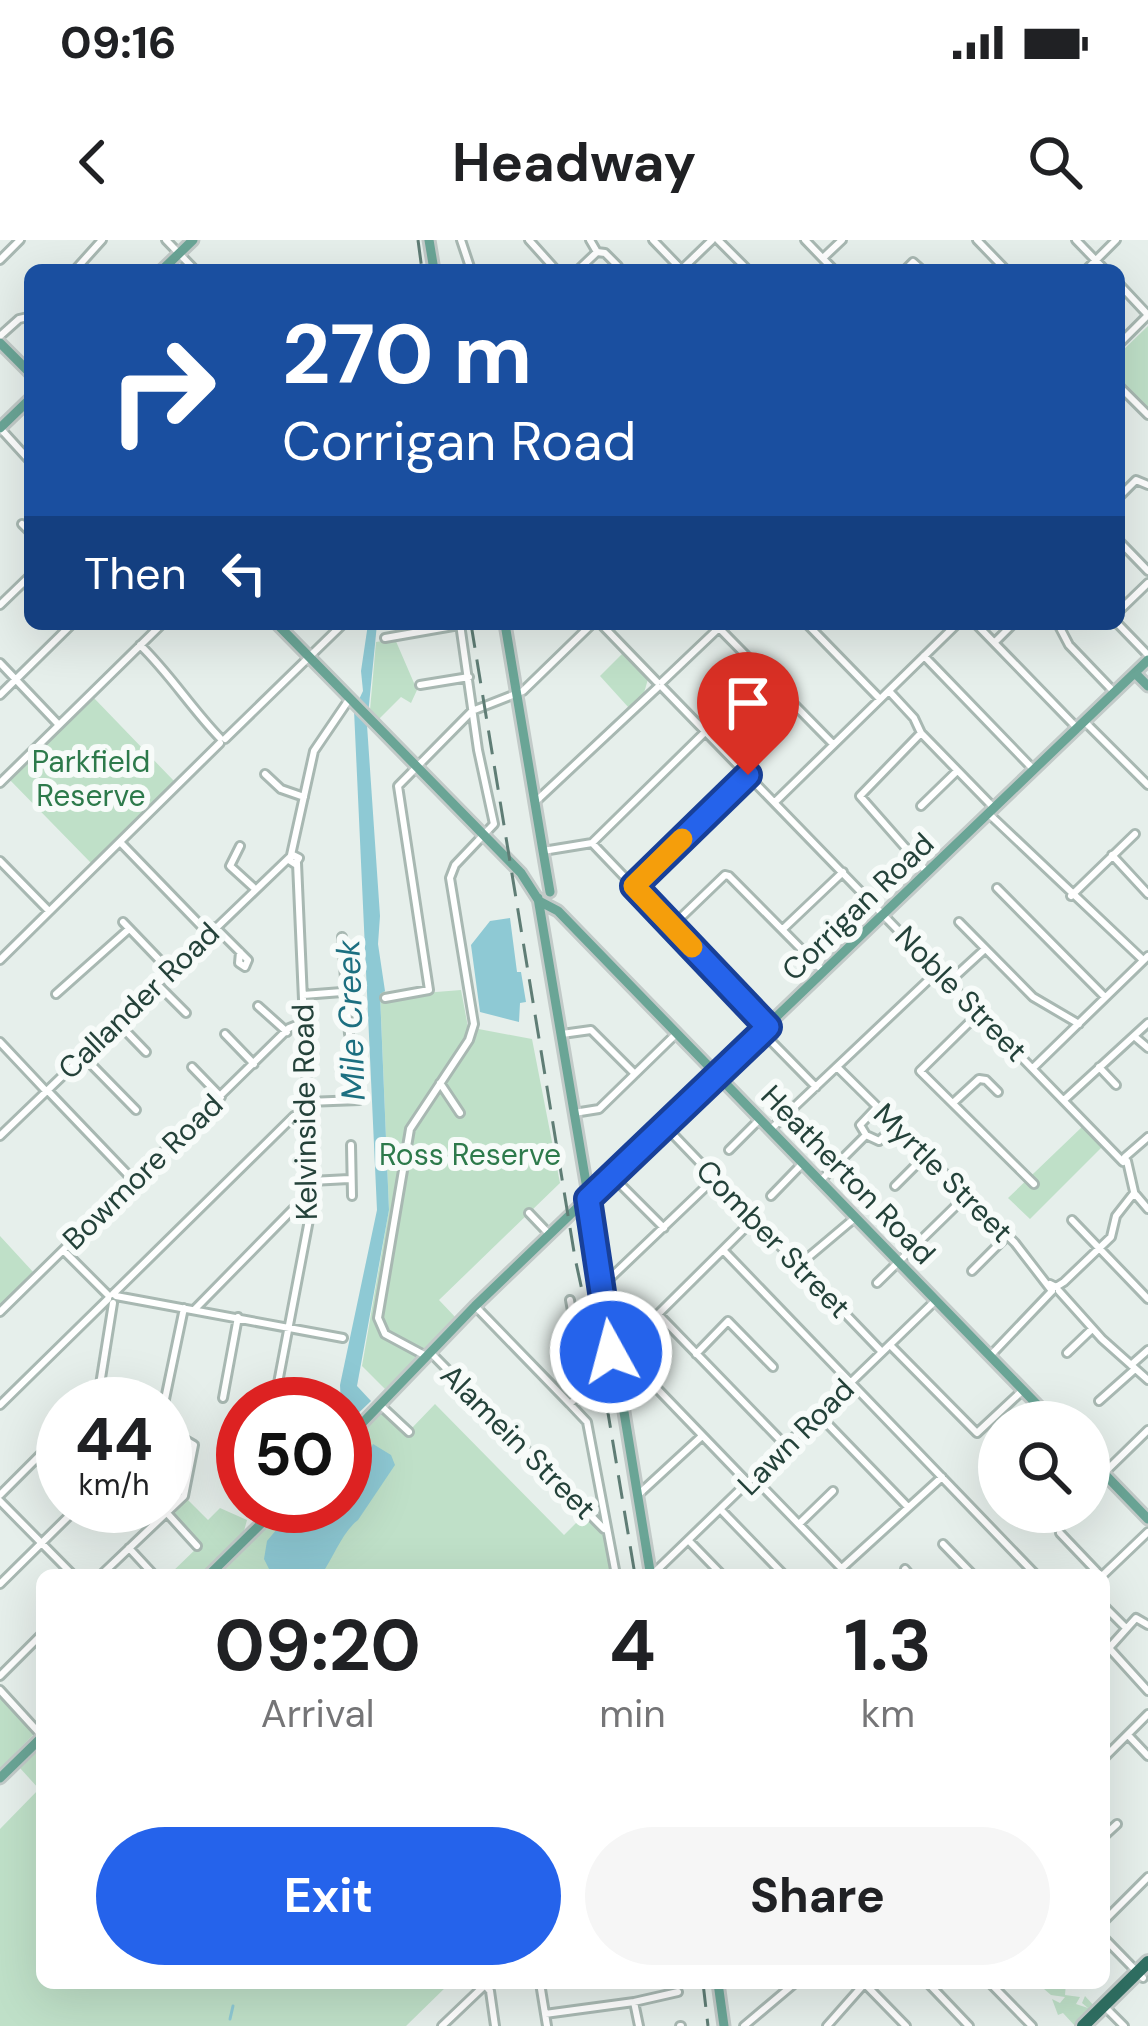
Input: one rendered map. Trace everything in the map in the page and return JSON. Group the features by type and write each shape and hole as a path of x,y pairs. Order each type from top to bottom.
{"highway":[{"path":"1095,2026 1145,1971"},
{"path":"1083,2026 1145,1971"}],"main road":[{"path":"168,264 193,240"},
{"path":"0,339 24,366"},
{"path":"0,428 24,405"},
{"name":"Heatherton Road","path":"286,630 1034,1401"},
{"path":"507,630 543,851 542,920 651,1569"},
{"name":"Corrigan Road","path":"372,1413 475,1306 1035,771 1148,657"},
{"path":"1136,673 1148,686"},
{"path":"543,851 544,895"},
{"path":"524,875 535,878 544,872"},
{"path":"1110,1479 1148,1519"},
{"path":"214,1569 244,1533"},
{"path":"0,1778 36,1742"},
{"path":"719,1989 724,2026"}],"street":[{"path":"0,260 20,240"},
{"path":"81,264 103,240"},
{"path":"166,240 189,264"},
{"path":"529,240 551,264"},
{"path":"590,240 597,253"},
{"path":"653,240 675,264"},
{"path":"688,264 715,240 741,264"},
{"path":"805,240 828,264"},
{"path":"823,258 842,240"},
{"path":"977,240 1000,264"},
{"path":"1076,240 1100,264"},
{"path":"1092,264 1116,240"},
{"path":"585,264 597,253 605,253 616,264"},
{"path":"1125,290 1148,315 1125,338"},
{"path":"0,339 24,318"},
{"path":"1125,392 1148,415"},
{"path":"0,428 24,454"},
{"path":"1125,548 1148,571"},
{"path":"0,605 24,582"},
{"path":"1125,605 1148,583"},
{"path":"0,694 66,630"},
{"path":"0,783 156,630"},
{"path":"0,960 337,630"},
{"path":"386,638 428,630"},
{"path":"460,1113 440,1083 470,1040 474,1024 450,874 494,823 461,630"},
{"path":"385,998 430,990 397,790 472,711 516,695 590,630"},
{"name":"Noble Street","path":"603,630 1109,1147 1126,1159"},
{"path":"533,802 717,630"},
{"path":"725,630 833,744"},
{"path":"813,630 880,699"},
{"path":"775,802 951,630"},
{"path":"982,630 1148,785"},
{"path":"994,642 1007,630"},
{"path":"1061,630 1069,645 1115,692"},
{"path":"1123,630 1148,657"},
{"path":"140,645 222,740"},
{"path":"924,656 1035,771"},
{"path":"0,663 59,725"},
{"path":"420,685 469,677"},
{"path":"889,691 921,733 1071,896 1146,958 1033,1068"},
{"name":"Kelvinside Road","path":"280,1377 312,1201 293,859 314,751 352,700"},
{"path":"543,851 592,842 706,731"},
{"path":"921,733 860,796 928,873"},
{"path":"921,806 958,770"},
{"path":"265,774 281,789 304,797"},
{"path":"634,886 748,775"},
{"path":"1071,896 1135,834"},
{"path":"120,842 240,952"},
{"path":"592,842 816,1087"},
{"path":"240,846 230,866 254,889"},
{"path":"1112,855 1148,894"},
{"name":"Callander Road","path":"0,1136 278,866 293,859"},
{"path":"0,861 50,911"},
{"path":"783,929 843,872"},
{"path":"672,926 725,875 824,973"},
{"path":"997,888 1105,997"},
{"path":"122,922 170,971"},
{"path":"959,922 1033,997 1078,1024"},
{"path":"56,994 129,929"},
{"path":"342,937 349,1034"},
{"path":"949,982 985,949"},
{"path":"771,1130 938,970"},
{"path":"157,983 186,1013"},
{"path":"304,995 344,992"},
{"path":"258,1006 287,1032 304,1033"},
{"path":"979,1013 920,1071 1034,1184"},
{"path":"117,1022 146,1052"},
{"name":"Bowmore Road","path":"0,1312 287,1032 304,1022"},
{"path":"1064,1100 1148,1024"},
{"path":"560,1034 591,1030 635,1074"},
{"path":"574,1113 598,1109 677,1033"},
{"path":"225,1034 254,1064"},
{"path":"1135,1036 1148,1048"},
{"path":"0,1042 134,1181"},
{"path":"83,1056 136,1110"},
{"path":"1100,1066 1117,1085"},
{"path":"192,1067 221,1096"},
{"name":"Myrtle Street","path":"838,1067 968,1195 1092,1329 1148,1380"},
{"path":"953,1103 979,1079 998,1092"},
{"name":"Alamein Street","path":"440,1083 421,1113 382,1321 392,1339 428,1354 608,1532"},
{"path":"0,1405 290,1120 308,1110 359,1100"},
{"path":"877,1107 860,1125 866,1135 879,1141 896,1126"},
{"path":"729,1150 760,1119"},
{"name":"Comber Street","path":"664,1125 882,1352"},
{"path":"820,1181 866,1135"},
{"path":"1146,1207 1134,1195 1126,1159 1148,1137"},
{"path":"351,1145 352,1196"},
{"path":"895,1186 927,1154"},
{"path":"771,1196 803,1163"},
{"path":"612,1176 664,1228"},
{"path":"311,1181 349,1179"},
{"path":"602,1284 715,1179"},
{"path":"877,1283 968,1195"},
{"path":"990,1356 1113,1234 1123,1205 1134,1195"},
{"path":"195,1309 298,1205 312,1201"},
{"path":"529,1213 550,1235"},
{"path":"799,1265 856,1217"},
{"path":"616,1352 754,1219"},
{"path":"1072,1220 1148,1299"},
{"path":"972,1271 1007,1236"},
{"path":"64,1250 112,1298 344,1338"},
{"path":"724,1251 1030,1569"},
{"path":"99,1377 112,1298"},
{"path":"570,1404 586,1388 571,1300"},
{"name":"Lawn Road","path":"657,1569 936,1300"},
{"path":"475,1306 587,1423 615,1569"},
{"path":"170,1377 184,1308"},
{"path":"658,1315 787,1447"},
{"path":"227,1377 238,1317"},
{"path":"696,1354 728,1321 772,1367"},
{"path":"1067,1353 1092,1329"},
{"path":"889,1345 977,1433 1023,1390"},
{"path":"1099,1401 1148,1350"},
{"path":"621,1394 645,1376 840,1569"},
{"path":"380,1405 409,1432"},
{"path":"819,1415 910,1509"},
{"path":"1110,1467 1148,1430"},
{"path":"638,1495 702,1436"},
{"path":"36,1460 0,1498 67,1569"},
{"path":"848,1569 942,1477"},
{"path":"799,1524 833,1491"},
{"path":"722,1511 778,1569"},
{"path":"1108,1569 1148,1532"},
{"path":"0,1584 52,1533"},
{"path":"107,1569 145,1533"},
{"path":"184,1533 196,1546"},
{"path":"1060,1533 1096,1569"},
{"path":"689,1542 716,1569"},
{"path":"943,1544 968,1569"},
{"path":"129,1548 148,1569"},
{"path":"1110,1612 1126,1628"},
{"path":"1110,1648 1138,1618 1148,1625"},
{"path":"0,1676 36,1640"},
{"path":"1110,1650 1148,1690"},
{"path":"0,1690 36,1729"},
{"path":"1110,1751 1148,1714"},
{"path":"1127,1735 1148,1756"},
{"path":"1110,1830 1117,1824"},
{"path":"1110,1915 1148,1877"},
{"path":"1110,1943 1145,1971"},
{"path":"442,2026 481,1989"},
{"path":"488,1989 496,2026"},
{"path":"541,1989 547,2026"},
{"path":"744,2026 788,1989"},
{"path":"827,2026 862,1989"},
{"path":"872,1989 906,2026"},
{"path":"934,1989 969,2026"},
{"path":"996,1989 1032,2026"},
{"path":"545,2014 678,1992"},
{"path":"634,2002 639,2026"},
{"path":"1109,2012 1124,2026"}],"green space":[{"path":"1148,326 1148,409 1125,386 1125,348"},
{"path":"395,639 417,690 411,703 401,697 379,719 370,710 376,642"},
{"path":"623,653 648,679 644,693 629,708 600,676"},
{"name":"Parkfield Reserve","path":"93,697 174,781 91,863 8,778"},
{"name":"Ross Reserve","path":"461,990 468,1027 532,1039 560,1183 439,1300 457,1319 385,1389 362,1366 389,1210 380,993"},
{"path":"1083,1126 1103,1146 1030,1219 1008,1198"},
{"path":"0,1236 34,1273 0,1306"},
{"path":"435,1404 564,1535 584,1515 605,1536 612,1569 223,1569 260,1533 372,1533 372,1422 388,1406 410,1430"},
{"path":"192,1504 208,1520 216,1512 216,1533 242,1533 206,1569 175,1569 201,1544 190,1533"},
{"path":"0,1696 35,1733 0,1769"},
{"path":"36,1753 36,1786 20,1768"},
{"path":"36,1792 36,1989 444,1989 406,2026 0,2026 0,1829"},
{"path":"1044,1989 1066,1989 1065,1995 1080,1997 1076,2004 1088,2008 1082,2003 1085,1996 1096,2008 1075,2026 1063,2013 1058,2015 1052,1999 1060,2003 1065,1997"}],"water":[{"path":"367,630 376,630 367,725 378,944 385,991 380,994 389,1210 359,1377 342,1377 377,1210 354,710 363,691"},
{"path":"510,918 526,1002 520,1003 519,1022 480,1012 471,945 490,921"},
{"path":"373,1444 391,1455 395,1465 372,1499"},
{"path":"274,1533 346,1533 325,1569 269,1569 264,1559"}],"waterway":[{"name":"Mile Creek","path":"230,2019 233,2006"}],"railway":[{"path":"418,240 421,264"},
{"path":"472,630 575,1258 606,1401 634,1569"},
{"path":"704,1989 708,2026"}],"slow traffic":[{"path":"682,839 634,886 692,947"}],"route":[{"path":"611,1352 588,1199 768,1027 634,886 748,775"}]}
